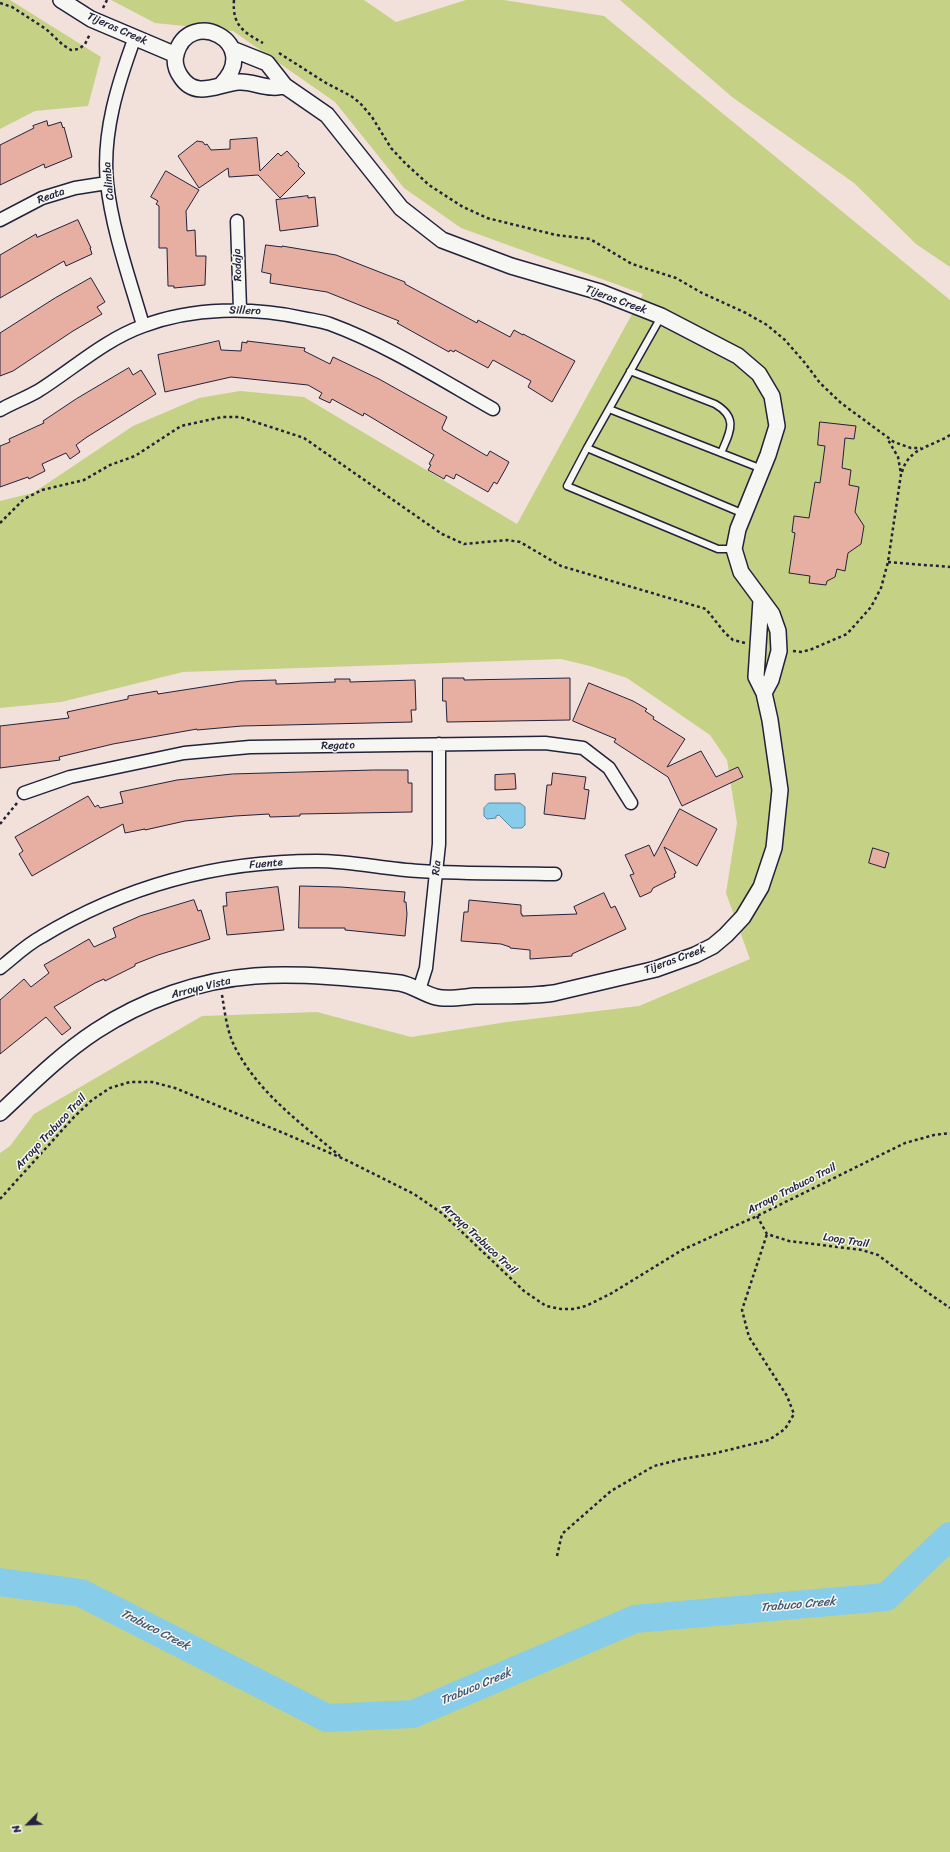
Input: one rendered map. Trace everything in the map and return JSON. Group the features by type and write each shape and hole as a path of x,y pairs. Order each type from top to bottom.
{"street":[{"name":"Tijeras Creek","path":"61,0 97,21 176,55 179,46 184,39 192,34 202,31 220,35 227,41 232,49 267,63 284,86 327,115 401,208 442,240 511,266 600,292 661,316 738,356 759,374 772,396 776,426 762,469 744,514 734,549"},
{"name":"Calimba","path":"135,37 114,100 106,153 107,183 113,218 143,325"},
{"path":"176,55 178,73 183,80 189,86 206,90 215,88 229,77 233,68 234,59 232,49"},
{"path":"222,84 241,81 272,88 284,86"},
{"name":"Reata","path":"0,220 42,198 75,188 107,183"},
{"name":"Rodaja","path":"237,221 240,309"},
{"name":"Sillero","path":"0,410 37,391 92,353 122,335 143,325 177,317 240,309 288,314 328,323 372,342 493,409"},
{"path":"734,549 742,572 772,614 778,632 779,651 771,680 764,693"},
{"name":"Tijeras Creek","path":"437,998 536,995 554,993 656,969 695,955 713,946 726,935 748,910 761,887 774,848 780,790 770,720 764,693 756,677 761,600"},
{"name":"Regato","path":"24,793 70,777 184,753 250,747 545,743 583,748 609,768 631,803"},
{"name":"Ria","path":"419,990 426,968 437,872 440,799 439,744"},
{"name":"Fuente","path":"0,968 40,937 90,910 145,887 214,870 264,863 318,861 437,872 555,874"},
{"name":"Arroyo Vista","path":"0,1113 36,1079 97,1031 124,1015 185,989 220,981 255,976 307,976 402,983 437,998"}],"lane":[{"path":"661,316 608,409 567,486 718,549 734,549"},
{"path":"630,371 715,404 724,409 729,416 731,425 721,453"},
{"path":"608,409 762,469"},
{"path":"587,448 744,514"}],"path":[{"path":"0,3 12,7 46,29 62,45 71,50 79,49 85,44 107,0"},
{"path":"234,0 233,12 235,20 240,28 265,45"},
{"path":"277,52 326,83 351,96 360,103 372,117 391,148 404,162 429,185 464,207 487,218 556,235 590,239 632,264 676,278 702,293 746,313 767,325 785,340 820,383 841,403 887,438 893,445 898,457 901,474"},
{"path":"0,523 24,499 42,490 84,480 110,465 135,456 181,426 222,417 240,417 304,438 442,534 455,541 469,544 507,540 520,542 562,566 706,609 725,633 733,640 758,646"},
{"path":"779,651 802,652 847,634 871,607 881,588 888,562 901,474 906,461 921,448 943,440 950,435"},
{"path":"887,438 907,447 921,448"},
{"path":"888,562 950,567"},
{"path":"0,824 24,793"},
{"path":"220,981 227,1022 236,1051 265,1091 344,1159"},
{"name":"Arroyo Trabuco Trail","path":"0,1199 74,1117 92,1100 110,1088 130,1082 152,1082 175,1088 344,1159 414,1194 443,1214 524,1291 546,1306 561,1309 573,1309 586,1306 612,1293 682,1250 757,1216 906,1143 934,1135 950,1133"},
{"path":"557,1556 562,1534 612,1491 654,1466 769,1440 785,1429 794,1414 787,1396 748,1337 742,1310 767,1234 757,1216"},
{"name":"Loop Trail","path":"767,1234 789,1241 862,1250 878,1255 950,1308"}],"green space":[{"path":"0,0 10,0 101,57 88,106 35,111 0,129"},
{"path":"111,0 364,0 396,22 466,0 504,0 604,16 950,300 950,1852 0,1852 0,1153 10,1146 34,1114 202,1016 317,1012 411,1037 507,1022 639,1006 750,959 726,893 737,823 727,760 710,735 627,678 590,666 561,659 183,672 61,702 0,708 0,501 33,493 133,426 199,398 240,391 304,397 517,524 643,294 461,228 404,188 335,102 233,31 155,23"},
{"path":"620,0 950,0 950,267 916,244 854,183 732,97"}],"water":[{"path":"489,803 520,803 525,807 525,825 522,828 512,828 499,815 496,816 496,818 487,819 484,816 484,808"}],"building":[{"path":"47,121 48,126 61,122 63,128 64,127 72,157 45,168 44,164 0,185 0,145 34,128 33,126"},
{"path":"257,138 260,171 278,153 281,156 287,151 305,173 280,198 258,175 229,177 228,168 199,188 178,156 197,141 203,142 205,145 207,144 211,150 230,149 230,140"},
{"path":"166,171 199,190 186,211 187,231 195,230 196,256 206,256 205,285 174,288 174,286 168,286 167,248 159,248 159,206 156,204 158,201 151,197"},
{"path":"308,196 308,198 315,197 318,226 280,231 276,200"},
{"path":"78,220 91,248 92,254 66,266 64,261 0,298 0,255 36,234 37,237"},
{"path":"266,245 282,246 336,255 405,282 405,284 477,323 478,320 510,337 514,330 575,361 552,402 528,387 531,381 493,360 488,368 455,350 454,352 450,350 449,352 397,323 399,321 327,292 270,283 271,274 262,272"},
{"path":"91,278 105,302 97,307 102,314 73,331 13,371 0,376 0,333 55,298"},
{"path":"219,341 221,350 241,351 242,342 247,343 247,341 305,348 304,351 330,364 333,357 379,379 447,417 442,428 443,430 487,456 490,451 509,462 497,484 494,482 488,492 456,474 454,479 446,475 444,479 428,470 431,465 429,464 434,455 364,413 363,416 332,399 330,403 319,398 322,393 308,385 231,377 165,392 158,355"},
{"path":"129,368 133,375 141,370 156,394 76,445 80,452 70,459 66,453 42,464 45,471 29,479 28,477 0,487 0,446 10,442 9,439 44,423 43,421 76,399"},
{"path":"820,422 856,426 854,439 845,438 842,468 851,470 849,485 859,487 855,512 864,526 861,544 848,553 845,571 837,569 835,577 827,581 826,585 809,583 810,576 789,573 795,533 792,532 794,516 809,518 815,482 820,483 825,446 818,445"},
{"path":"443,678 464,678 464,680 570,678 570,720 447,722 446,701 443,701"},
{"path":"335,679 350,679 350,682 415,680 416,710 411,710 412,722 242,726 197,729 113,744 59,757 60,760 0,768 0,726 69,718 67,712 128,699 128,696 157,691 158,694 241,681 276,680 276,684 335,682"},
{"path":"589,683 633,701 647,709 645,711 654,717 653,719 685,739 667,767 701,751 716,777 738,767 743,777 682,806 668,777 614,742 616,739 573,721"},
{"path":"408,770 408,783 412,783 412,812 300,814 300,816 270,817 269,814 235,816 185,821 125,833 123,824 32,876 19,854 23,851 15,837 88,796 95,807 98,805 100,808 123,803 120,792 177,780 232,774"},
{"path":"553,773 586,777 584,789 589,790 585,819 544,814 547,785 551,785"},
{"path":"515,774 516,789 495,790 495,775"},
{"path":"680,809 717,829 697,866 664,847 676,873 674,874 675,877 653,888 651,892 640,897 630,875 634,874 625,855 649,845 654,856"},
{"path":"873,848 889,853 885,868 869,863"},
{"path":"300,886 341,887 405,892 404,902 406,902 407,914 405,936 345,930 345,928 299,928"},
{"path":"278,887 284,930 227,935 223,906 227,906 226,893"},
{"path":"604,893 611,908 615,906 626,929 572,954 572,956 530,959 530,950 510,948 501,944 461,941 464,912 468,912 469,900 521,905 522,916 577,914 574,907"},
{"path":"194,900 198,911 201,910 210,939 158,955 135,964 135,966 105,981 104,979 95,983 54,1007 71,1028 62,1035 46,1017 0,1054 0,1000 24,979 31,987 49,973 44,965 89,939 94,947 116,937 113,928 140,916"}],"waterway":[{"name":"Trabuco Creek","path":"0,1582 81,1593 327,1718 413,1714 635,1619 886,1597 950,1536"}]}
